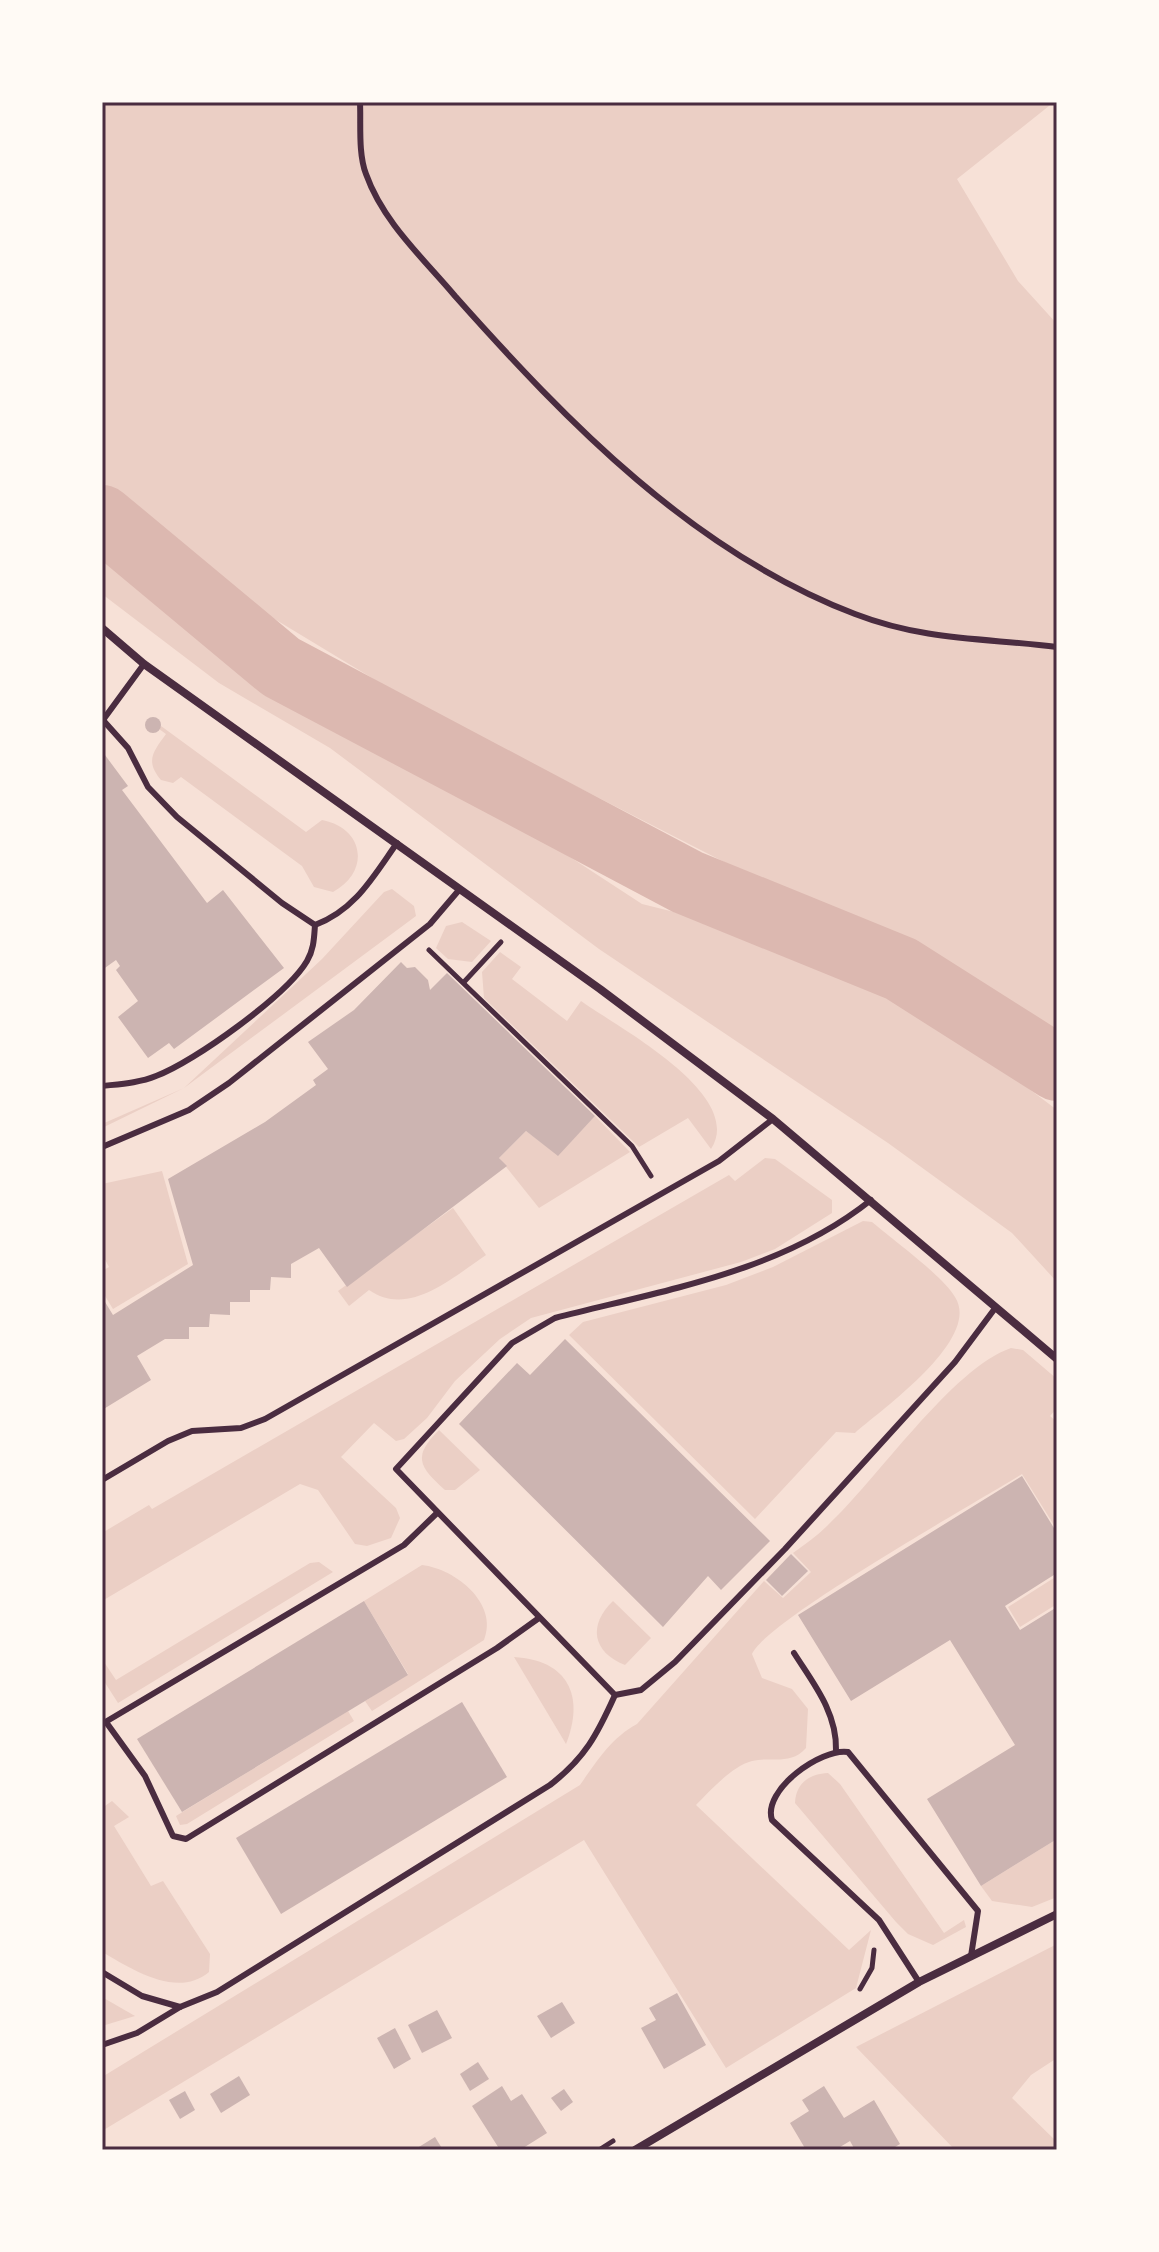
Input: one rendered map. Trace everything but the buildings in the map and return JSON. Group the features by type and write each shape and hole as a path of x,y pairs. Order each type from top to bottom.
{"street":[{"path":"102,628 144,664 397,843 773,1119 1057,1359"},
{"path":"635,2150 919,1982 1057,1914"}],"lane":[{"path":"360,102 364,171 393,225 542,387 656,497 718,543 852,613 939,638 1057,647"},
{"path":"144,664 103,720 128,748 148,787 177,817 282,903 315,925"},
{"path":"315,925 336,917 352,904 397,843"},
{"path":"102,1147 189,1110 229,1083 414,937 459,890"},
{"path":"102,1086 158,1076 188,1060 247,1017 292,980 305,964 313,949 315,925"},
{"path":"102,1480 192,1431 241,1428 265,1419 719,1161 773,1119"},
{"path":"615,1695 436,1514 396,1469 512,1343 555,1318 724,1276 768,1260 848,1218 871,1200"},
{"path":"615,1695 641,1690 675,1662 785,1549 955,1362 996,1307"},
{"path":"436,1514 404,1545 104,1723 145,1776 173,1836 186,1839 497,1648 539,1618"},
{"path":"794,1653 827,1706 836,1731 836,1750"},
{"path":"102,2045 137,2033 180,2007 217,1992 550,1785 575,1765 596,1738 615,1695"},
{"path":"919,1982 879,1920 772,1820 768,1809 775,1792 836,1750 848,1752 978,1911 971,1956"},
{"path":"102,1972 142,1996 180,2007"}],"path":[{"path":"464,982 512,928"},
{"path":"414,937 632,1146 662,1194"}],"shaded area":[{"path":"102,102 1054,102 957,179 1018,281 1057,324 1057,1038 897,943 734,867 415,704 263,612 102,482"},
{"path":"102,557 140,589 268,678 406,750 642,904 763,934 947,1027 1057,1110 1057,1282 1012,1233 888,1143 599,949 330,748 219,683 102,594"},
{"path":"161,726 306,832 322,820 347,832 358,851 353,873 345,883 333,892 314,887 302,866 181,777 173,783 161,780 152,762 154,751 166,734 159,729"},
{"path":"392,889 414,906 416,916 184,1088 322,959 384,892"},
{"path":"462,922 491,941 472,962 448,959 436,948 446,926"},
{"path":"500,952 521,967 512,979 567,1021 581,1001 673,1065 711,1107 717,1128 711,1149 688,1118 639,1147 484,998 482,972"},
{"path":"184,1088 102,1128 102,1124"},
{"path":"595,1116 630,1152 539,1208 499,1158 526,1131 558,1155"},
{"path":"765,1158 775,1159 832,1200 832,1213 775,1249 741,1262 531,1318 500,1339 455,1381 427,1418 404,1439 396,1441 374,1423 341,1457 396,1508 400,1518 391,1538 367,1546 355,1544 318,1490 300,1484 102,1601 102,1533 149,1505 152,1509 729,1175 735,1181"},
{"path":"162,1171 188,1264 113,1309 102,1291 102,1271 109,1267 102,1254 102,1184"},
{"path":"453,1208 486,1255 445,1283 415,1297 384,1297 369,1290 349,1306 338,1291"},
{"path":"863,1221 872,1222 949,1288 960,1314 955,1333 925,1372 855,1433 836,1432 755,1519 569,1335 583,1322 726,1285 773,1267"},
{"path":"1011,1348 1023,1350 1057,1379 1057,1408 1050,1416 1057,1422 1057,1530 1022,1474 794,1615 752,1654 762,1678 792,1689 808,1709 806,1748 787,1759 744,1764 696,1805 849,1950 871,1930 856,1988 726,2068 584,1840 102,2131 102,2077 580,1785 605,1751 637,1724 764,1581 783,1598 811,1572 793,1553 847,1506 915,1428 964,1378"},
{"path":"439,1430 480,1470 455,1490 445,1490 429,1474 422,1461 425,1447"},
{"path":"319,1562 333,1572 118,1703 102,1678 102,1659 116,1680 310,1563"},
{"path":"422,1565 448,1573 471,1590 485,1614 487,1627 484,1640 372,1711 365,1701 408,1674 364,1601"},
{"path":"1057,1576 1057,1604 1020,1627 1008,1607"},
{"path":"613,1601 651,1638 625,1665 606,1653 597,1637 600,1619"},
{"path":"514,1657 548,1665 567,1684 573,1711 566,1744"},
{"path":"348,1711 354,1721 187,1824 180,1825 176,1816"},
{"path":"828,1773 840,1784 944,1933 964,1920 966,1927 933,1945 908,1934 896,1922 795,1803 798,1790 805,1781"},
{"path":"112,1801 129,1817 114,1826 151,1886 163,1881 210,1954 209,1972 196,1980 183,1983 155,1978 102,1952 102,1808"},
{"path":"1057,1839 1057,1897 1032,1907 992,1901 981,1886"},
{"path":"1057,1944 1057,2058 1031,2075 1012,2098 1057,2142 1057,2150 955,2150 856,2047"},
{"path":"102,1997 135,2016 102,2026"}],"waterway":[{"path":"102,518 281,667 687,882 901,969 1057,1068"}]}
